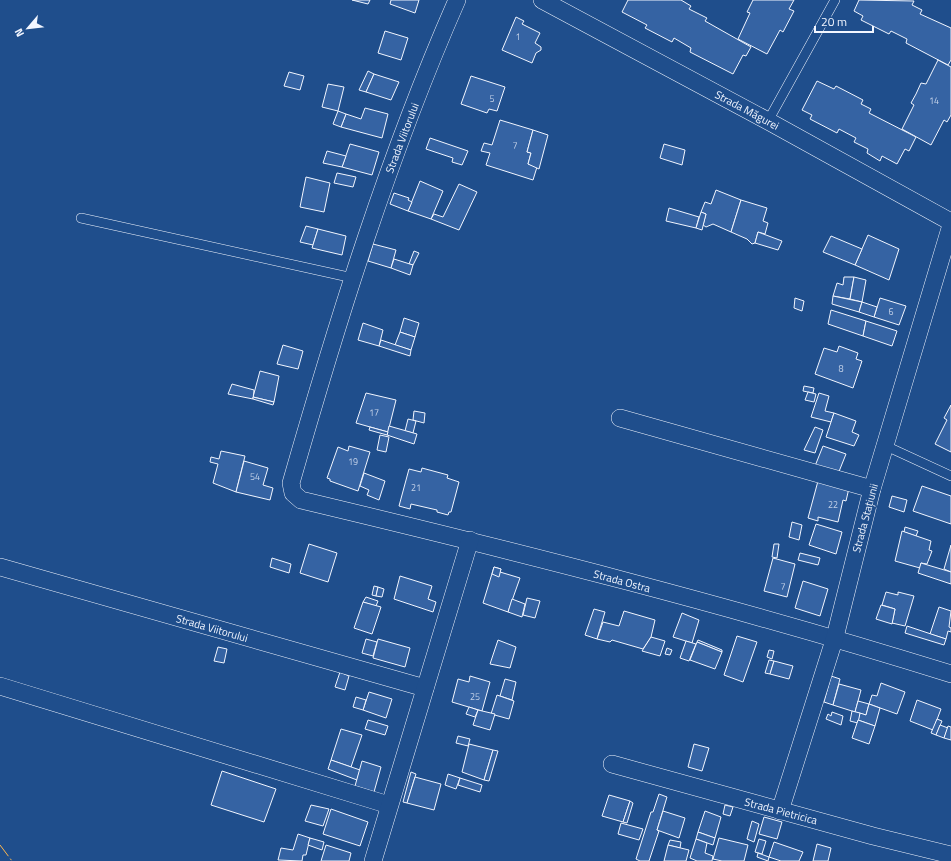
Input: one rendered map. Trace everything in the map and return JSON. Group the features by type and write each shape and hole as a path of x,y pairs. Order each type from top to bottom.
{"street":[{"name":"Strada Viitorului","path":"293,493 291,483 331,344 396,149 457,0"},
{"name":"Strada Măgurei","path":"542,0 768,120 951,222"},
{"name":"Strada Stațiunii","path":"780,811 835,638 872,489 951,226"},
{"path":"620,418 872,489"},
{"name":"Strada Ostra","path":"293,493 301,500 470,540 835,638 951,674"},
{"path":"372,861 470,540"},
{"name":"Strada Viitorului","path":"0,567 425,688"},
{"path":"0,686 389,805"},
{"name":"Strada Pietricica","path":"612,764 780,811 951,855"}],"lane":[{"path":"768,120 835,0"},
{"path":"81,218 353,278"},
{"path":"886,446 951,476"}],"building":[{"path":"352,0 370,0 368,4"},
{"path":"391,0 419,0 415,13 390,4"},
{"path":"628,0 681,0 691,6 689,9 707,18 705,21 751,47 746,56 743,55 733,74 690,52 691,48 674,38 672,42 645,28 647,25 622,12"},
{"path":"753,0 794,0 789,9 794,11 783,32 780,30 767,54 738,39 750,13 747,12"},
{"path":"859,0 914,1 912,5 922,10 920,14 951,28 951,60 948,65 906,43 907,39 891,31 889,34 861,20 863,16 854,11"},
{"path":"516,17 524,21 522,24 540,33 535,43 541,47 541,50 536,53 532,63 502,50"},
{"path":"385,31 408,38 401,60 378,53"},
{"path":"938,60 951,67 951,115 947,122 944,120 931,145 902,129 914,105 911,103 921,83 926,84"},
{"path":"368,71 374,74 366,92 359,90"},
{"path":"289,72 304,76 300,90 284,86"},
{"path":"374,74 399,82 391,100 366,92"},
{"path":"471,76 505,87 497,111 489,109 487,113 461,104"},
{"path":"817,81 834,89 836,86 863,100 861,104 871,109 869,113 916,137 909,151 905,149 897,164 882,156 880,161 867,153 868,149 854,142 856,138 839,129 837,133 810,119 812,115 802,110"},
{"path":"328,84 344,87 338,111 322,107"},
{"path":"365,108 388,114 382,138 341,127 346,114 361,119"},
{"path":"338,111 346,114 341,127 333,124"},
{"path":"500,120 533,130 527,152 531,153 528,164 537,167 533,180 486,165 490,153 481,151 484,143 492,145"},
{"path":"533,130 548,135 539,169 528,164 531,153 527,152"},
{"path":"430,138 468,151 462,165 452,162 453,158 426,149"},
{"path":"350,144 379,152 372,175 342,167"},
{"path":"664,144 685,150 682,165 660,158"},
{"path":"327,151 346,156 342,167 323,163"},
{"path":"337,173 356,177 353,187 334,183"},
{"path":"306,177 330,183 324,212 300,207"},
{"path":"420,181 443,191 431,219 408,211"},
{"path":"459,184 477,192 459,230 431,219 434,214 443,217"},
{"path":"716,190 741,200 731,232 713,224 706,227 703,225 706,214 701,212 705,202 711,204"},
{"path":"394,193 409,198 408,200 412,202 408,211 390,204"},
{"path":"741,200 767,208 763,221 768,223 765,234 758,232 755,243 752,244 747,239 731,232"},
{"path":"669,208 699,217 696,228 666,221"},
{"path":"701,212 706,214 702,230 696,228"},
{"path":"306,226 318,229 313,245 300,242"},
{"path":"318,229 346,236 342,255 312,248"},
{"path":"758,232 782,241 778,250 755,243"},
{"path":"868,235 899,249 889,280 855,265"},
{"path":"831,236 862,249 855,265 823,252"},
{"path":"373,244 396,250 391,268 368,261"},
{"path":"414,251 419,253 413,265 409,264"},
{"path":"394,259 413,265 410,275 391,268"},
{"path":"844,277 854,277 850,299 833,296 837,283 843,285"},
{"path":"854,277 866,280 862,302 850,299"},
{"path":"833,296 862,302 859,312 832,304"},
{"path":"795,298 804,301 802,311 794,308"},
{"path":"880,298 906,306 899,325 874,317"},
{"path":"862,302 877,307 874,317 859,312"},
{"path":"831,310 866,321 863,336 828,324"},
{"path":"404,318 419,323 415,337 400,332"},
{"path":"866,321 897,331 892,346 863,336"},
{"path":"363,323 383,330 379,346 358,340"},
{"path":"400,332 415,337 411,350 395,345"},
{"path":"381,340 411,350 410,356 379,346"},
{"path":"283,345 303,351 298,369 277,364"},
{"path":"839,346 858,353 856,359 862,361 853,388 815,374 824,348 837,352"},
{"path":"260,371 279,376 274,402 253,397"},
{"path":"232,384 254,390 253,399 228,394"},
{"path":"804,386 814,388 813,393 803,391"},
{"path":"808,392 816,394 814,402 805,400"},
{"path":"366,393 396,400 388,432 356,423"},
{"path":"819,393 829,396 825,411 834,413 831,422 811,417"},
{"path":"253,397 274,402 273,405 253,399"},
{"path":"951,405 951,452 935,444 947,420 944,418"},
{"path":"414,411 425,413 424,423 413,420"},
{"path":"834,413 856,421 852,432 859,435 854,446 826,437"},
{"path":"408,419 416,421 413,433 405,431"},
{"path":"389,426 417,434 414,444 387,435"},
{"path":"370,427 388,432 387,435 369,430"},
{"path":"815,427 823,430 815,453 804,450"},
{"path":"380,435 389,437 386,452 377,450"},
{"path":"349,446 370,452 358,491 330,481 330,479 327,478 338,447 348,451"},
{"path":"823,446 846,454 838,474 815,466"},
{"path":"221,451 245,456 236,492 213,483 218,464 210,462 211,457 219,459"},
{"path":"244,461 268,468 263,485 273,488 270,500 236,492"},
{"path":"422,468 448,475 447,478 459,482 451,512 449,512 448,515 437,512 437,510 411,504 410,509 399,506 409,469 421,472"},
{"path":"364,473 385,481 379,500 367,495 369,490 360,486"},
{"path":"818,481 849,488 846,501 843,500 838,522 818,517 818,521 808,518"},
{"path":"922,486 951,496 951,524 913,511"},
{"path":"892,496 907,500 904,512 889,507"},
{"path":"792,522 802,525 799,540 789,537"},
{"path":"816,524 842,532 836,554 809,545"},
{"path":"905,527 918,531 916,536 904,532"},
{"path":"902,531 931,541 929,550 932,551 927,564 921,563 920,568 895,561"},
{"path":"309,544 337,553 328,582 300,573"},
{"path":"774,544 779,544 777,558 772,557"},
{"path":"951,545 951,572 944,569"},
{"path":"800,553 820,558 818,565 798,560"},
{"path":"272,558 291,564 289,573 270,567"},
{"path":"773,558 795,564 787,597 764,591"},
{"path":"921,563 951,572 951,584 918,573"},
{"path":"494,567 501,569 500,572 520,578 508,612 483,603"},
{"path":"494,567 501,569 499,577 492,574"},
{"path":"400,576 432,586 428,599 436,602 433,612 394,599"},
{"path":"803,581 828,589 820,616 795,608"},
{"path":"374,586 378,587 376,596 372,595"},
{"path":"378,587 384,589 382,597 376,596"},
{"path":"886,592 898,595 898,592 914,596 905,626 892,623 895,609 882,605"},
{"path":"366,597 378,601 376,606 363,602"},
{"path":"527,598 540,601 535,618 523,615"},
{"path":"512,599 525,604 522,617 508,612"},
{"path":"363,602 381,607 372,634 354,628"},
{"path":"881,605 895,609 892,624 876,619"},
{"path":"939,607 951,611 949,627 951,628 951,632 948,631 946,639 930,634"},
{"path":"594,609 605,612 597,639 585,635"},
{"path":"624,611 655,620 651,637 643,649 612,640 610,642 597,639 603,622 619,626"},
{"path":"682,613 699,620 692,643 673,637"},
{"path":"907,626 946,639 944,645 905,633"},
{"path":"737,636 757,642 743,682 724,675"},
{"path":"651,637 665,641 660,656 642,651"},
{"path":"366,639 377,642 373,656 362,653"},
{"path":"378,639 410,648 405,667 373,658"},
{"path":"498,640 516,647 510,668 490,664"},
{"path":"698,640 722,650 722,652 697,642"},
{"path":"686,641 696,644 689,661 680,658"},
{"path":"697,642 722,652 715,669 690,660"},
{"path":"218,647 227,649 224,663 214,661"},
{"path":"667,648 672,650 670,655 665,654"},
{"path":"769,650 774,651 772,659 767,657"},
{"path":"769,660 774,661 770,674 765,673"},
{"path":"774,661 793,666 789,679 770,674"},
{"path":"340,672 349,676 345,690 335,687"},
{"path":"470,676 490,682 482,711 452,702 458,679 469,682"},
{"path":"831,676 840,679 833,705 824,702"},
{"path":"505,679 516,682 512,700 500,696"},
{"path":"881,683 905,692 897,714 869,704 872,695 877,696"},
{"path":"839,684 861,690 855,712 833,705"},
{"path":"369,692 392,699 386,718 363,710"},
{"path":"497,695 514,701 509,719 491,714"},
{"path":"356,697 366,700 363,710 353,707"},
{"path":"917,700 941,709 933,730 910,721"},
{"path":"858,701 869,704 866,715 855,712"},
{"path":"869,704 880,708 875,726 858,720 860,713 866,715"},
{"path":"469,707 478,710 475,717 466,714"},
{"path":"478,710 495,714 490,730 473,725"},
{"path":"852,711 860,713 858,723 850,721"},
{"path":"832,712 843,716 841,725 826,719 828,714 831,716"},
{"path":"937,719 942,721 936,735 931,733"},
{"path":"368,720 388,726 385,735 365,729"},
{"path":"858,720 875,726 869,744 852,738"},
{"path":"940,725 948,728 944,738 936,735"},
{"path":"948,726 951,727 951,740 944,738"},
{"path":"341,729 362,735 351,767 331,760"},
{"path":"458,736 470,739 468,746 456,743"},
{"path":"469,744 493,750 484,780 462,772"},
{"path":"694,744 709,748 702,771 688,767"},
{"path":"493,750 498,751 489,781 484,780"},
{"path":"331,760 360,770 357,780 328,769"},
{"path":"362,761 381,767 374,792 355,786"},
{"path":"222,771 276,789 264,822 211,805"},
{"path":"411,772 416,774 407,803 403,802"},
{"path":"448,774 460,778 456,789 445,785"},
{"path":"415,777 441,784 434,810 407,803"},
{"path":"460,778 482,785 480,792 458,785"},
{"path":"659,794 667,797 657,830 659,831 649,861 640,861 636,859 651,812 653,812"},
{"path":"609,795 630,801 623,822 602,816"},
{"path":"630,801 633,803 627,823 623,822"},
{"path":"311,805 329,809 323,826 305,821"},
{"path":"725,805 733,807 730,816 723,814"},
{"path":"331,809 368,822 360,846 323,834"},
{"path":"663,811 685,818 679,838 657,830"},
{"path":"705,811 721,817 715,838 698,832"},
{"path":"764,817 782,822 777,839 759,834"},
{"path":"752,821 759,824 754,842 747,839"},
{"path":"621,823 643,829 639,840 618,834"},
{"path":"698,832 715,838 713,845 696,839"},
{"path":"298,834 310,838 306,855 303,855 302,861 278,860 281,848 293,850"},
{"path":"310,838 324,842 322,850 308,845"},
{"path":"719,838 748,845 744,861 722,861 713,859"},
{"path":"696,839 707,843 705,853 713,856 712,861 697,861 690,858"},
{"path":"759,839 766,841 762,854 755,852"},
{"path":"670,840 681,842 680,848 668,845"},
{"path":"774,842 803,852 799,861 781,861 769,857"},
{"path":"817,844 831,848 828,861 813,861"},
{"path":"326,845 351,853 349,861 321,861"},
{"path":"668,845 689,850 686,861 664,861"},
{"path":"758,853 769,857 768,861 757,857"}],"power":[{"path":"0,845 12,861"}]}
